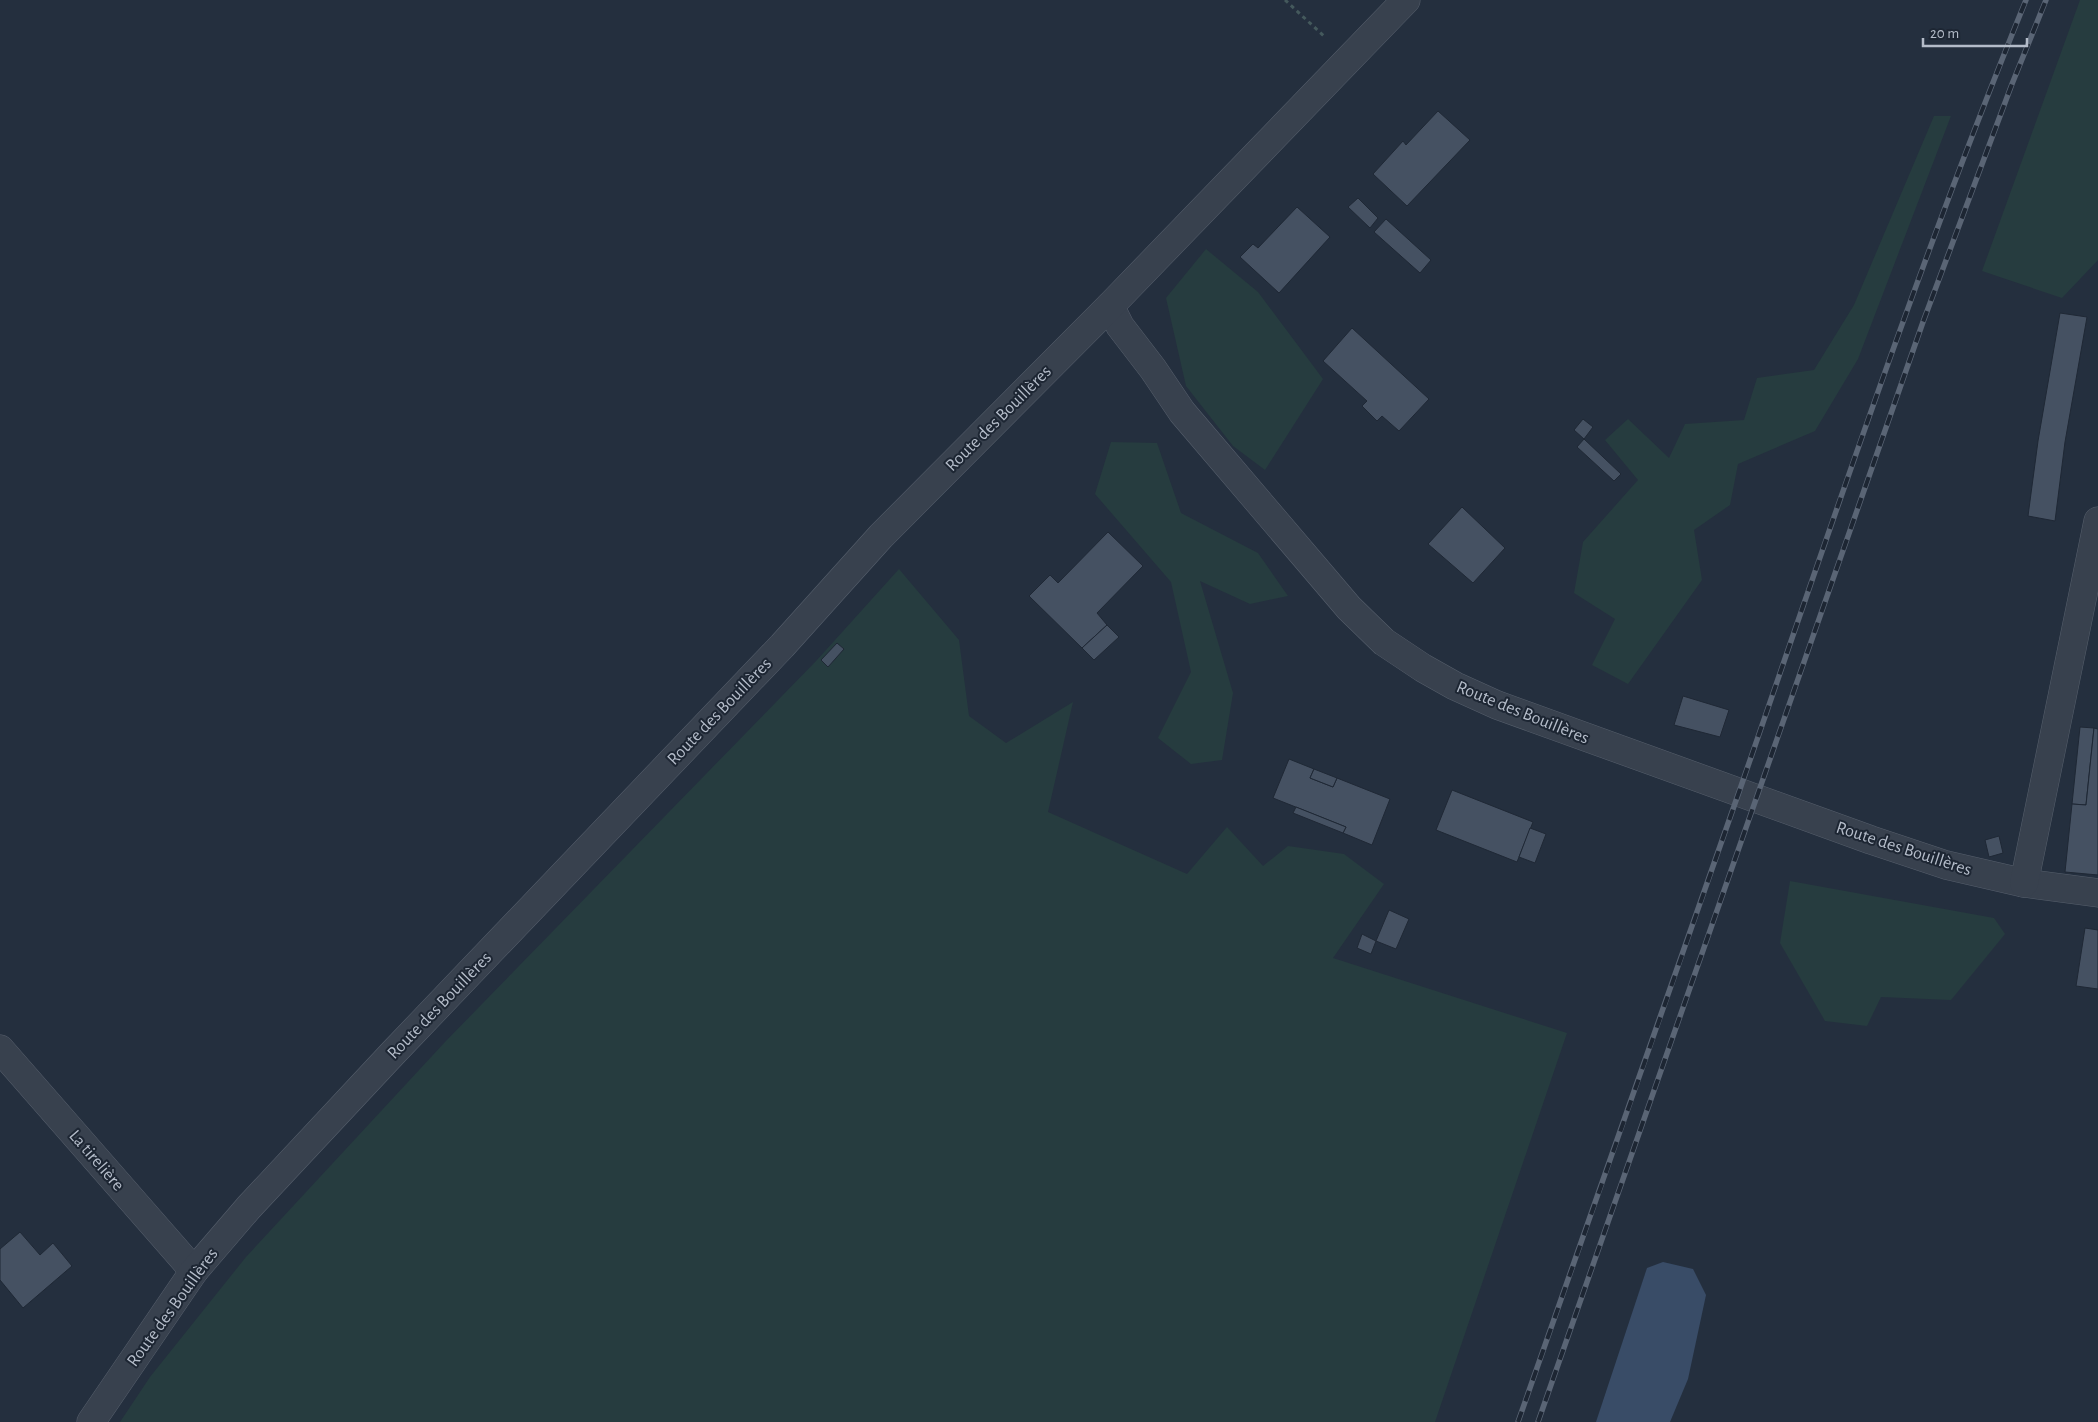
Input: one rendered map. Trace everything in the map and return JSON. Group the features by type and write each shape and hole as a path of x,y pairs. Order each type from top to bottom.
{"street":[{"path":"1110,306 1406,0"},
{"name":"Route des Bouillères","path":"91,1422 194,1271 249,1207 782,646 881,536 1110,306 1120,326 1153,369 1182,412 1349,608 1384,642 1423,668 1455,686 1497,705 1871,840 1946,865 2024,883 2098,893"},
{"path":"2024,883 2098,521"},
{"name":"La tirelière","path":"0,1049 194,1271"}],"path":[{"path":"1285,0 1350,60"}],"green space":[{"path":"2080,0 2098,0 2098,260 2062,298 1982,271"},
{"path":"1934,116 1951,116 1858,359 1815,431 1738,464 1730,505 1694,530 1702,580 1628,684 1592,665 1615,619 1574,593 1583,542 1638,480 1605,440 1628,419 1669,458 1685,424 1744,420 1757,378 1814,370 1854,305"},
{"path":"1206,249 1258,292 1323,379 1265,470 1233,446 1186,386 1166,298"},
{"path":"1111,442 1157,443 1181,513 1258,553 1288,596 1250,604 1200,581 1233,693 1222,760 1191,764 1158,738 1191,672 1171,582 1095,494"},
{"path":"899,569 959,640 969,716 1006,743 1073,702 1048,812 1187,874 1227,827 1263,866 1288,846 1344,854 1384,884 1333,958 1567,1033 1435,1422 120,1422 150,1377 246,1257 445,1042 817,660"},
{"path":"1790,881 1994,918 2005,934 1951,1000 1881,997 1867,1026 1825,1021 1780,943"}],"water":[{"path":"1663,1262 1693,1269 1706,1295 1688,1379 1670,1422 1596,1422 1647,1268"}],"building":[{"path":"1438,111 1470,140 1407,206 1373,174 1403,141 1406,145"},
{"path":"1358,198 1378,218 1370,228 1348,207"},
{"path":"1297,207 1330,237 1279,293 1240,257 1253,244 1258,248"},
{"path":"1386,219 1431,260 1420,273 1374,232"},
{"path":"2060,313 2087,317 2065,442 2055,521 2028,516 2038,441"},
{"path":"1352,328 1429,399 1399,431 1382,416 1377,421 1362,406 1367,401 1323,361"},
{"path":"1583,419 1593,427 1584,439 1574,430"},
{"path":"1584,439 1621,474 1614,481 1577,447"},
{"path":"1462,507 1505,548 1473,583 1428,544"},
{"path":"1108,532 1143,566 1097,613 1107,625 1082,648 1029,596 1050,575 1058,583"},
{"path":"1107,625 1119,637 1094,660 1082,648"},
{"path":"837,643 844,649 828,667 821,660"},
{"path":"1683,696 1729,710 1720,737 1674,725"},
{"path":"2080,727 2094,728 2086,805 2072,804"},
{"path":"2094,728 2098,729 2098,875 2065,872 2072,804 2086,805"},
{"path":"1289,759 1314,769 1310,778 1333,787 1337,778 1390,799 1372,845 1343,833 1346,827 1273,798"},
{"path":"1314,769 1337,778 1333,787 1310,778"},
{"path":"1452,790 1533,822 1517,862 1436,830"},
{"path":"1296,807 1346,827 1343,833 1293,813"},
{"path":"1530,828 1546,834 1535,863 1519,857"},
{"path":"1999,836 2003,853 1989,857 1985,840"},
{"path":"1389,910 1409,919 1396,949 1376,941"},
{"path":"2085,928 2098,930 2098,989 2076,986"},
{"path":"1362,934 1376,941 1371,954 1357,948"},
{"path":"20,1232 40,1255 53,1243 72,1266 23,1308 0,1280 0,1249"}],"railway":[{"path":"1518,1422 1877,394 1949,196 2026,0"},
{"path":"1538,1422 1923,322 2012,84 2046,0"}]}
